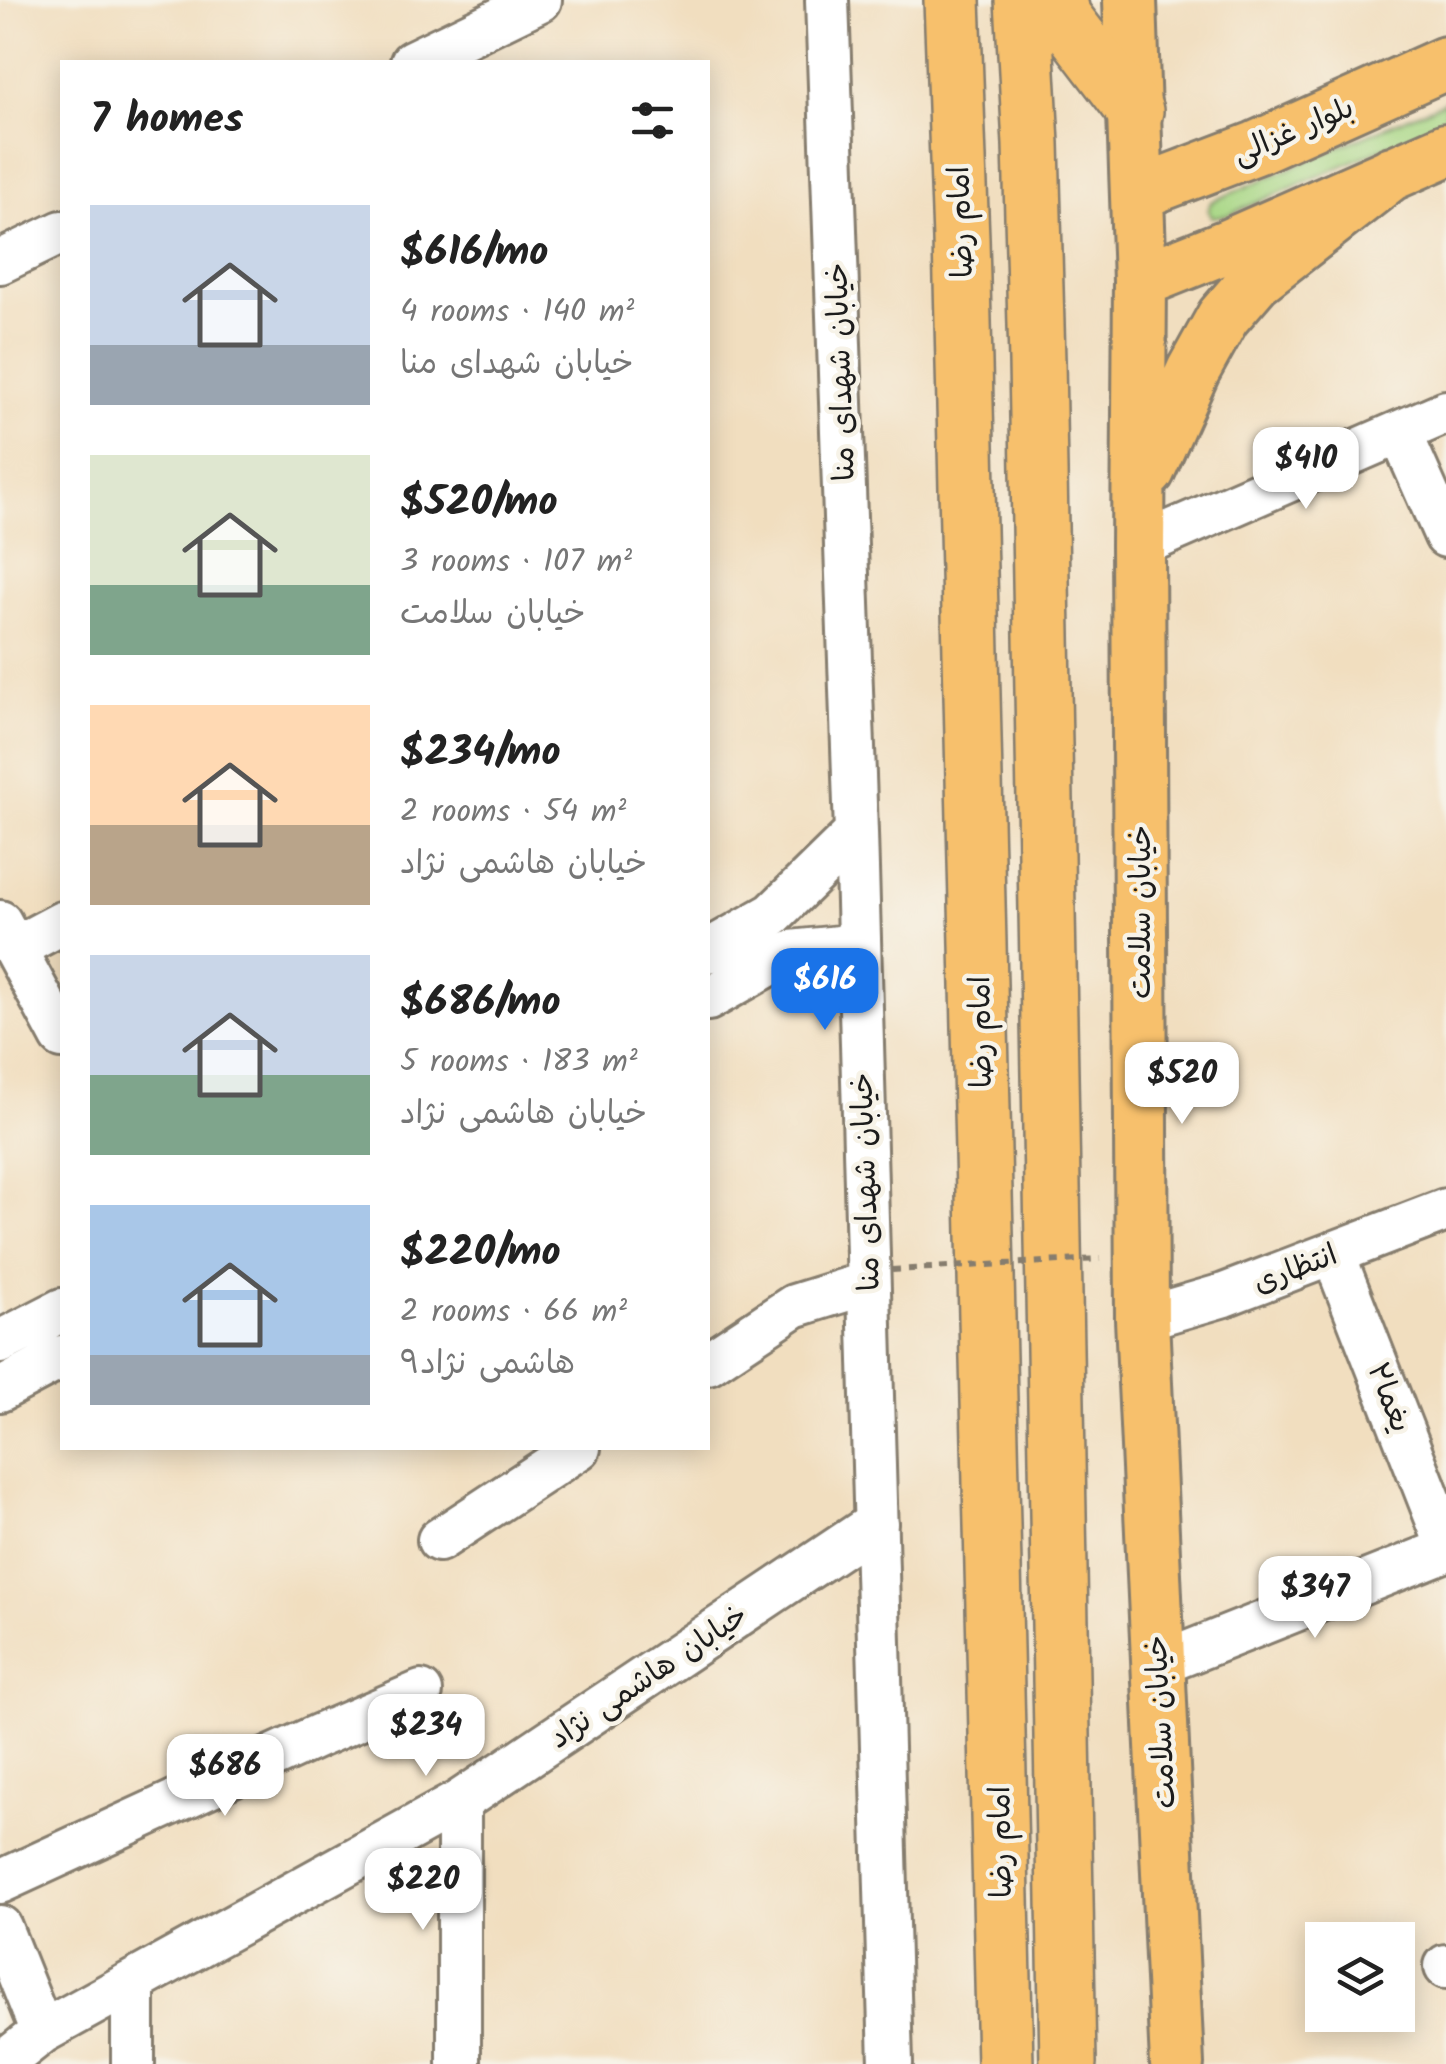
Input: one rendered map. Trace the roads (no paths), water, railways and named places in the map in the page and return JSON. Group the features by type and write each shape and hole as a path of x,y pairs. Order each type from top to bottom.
{"highway":[{"name":"امام رضا","path":"952,0 1005,2064"},
{"path":"1023,0 1037,361 1068,2064"},
{"path":"1059,0 1064,18 1135,110"}],"main road":[{"name":"خیابان سلامت","path":"1130,0 1140,281 1142,1318 1177,2064"},
{"name":"بلوار غزالی","path":"1138,193 1256,148 1446,63"},
{"path":"1140,281 1446,150"},
{"path":"1139,490 1192,371 1223,317 1255,280 1392,173"}],"street":[{"path":"416,60 540,0"},
{"name":"خیابان شهدای منا","path":"827,0 859,944 880,1277 876,1524 890,2064"},
{"path":"0,262 60,233"},
{"path":"1138,546 1446,412"},
{"path":"1400,432 1446,536"},
{"path":"710,997 782,933 856,833"},
{"path":"60,923 8,935 60,1033"},
{"path":"710,951 782,933 859,944"},
{"name":"انتظاری","path":"1142,1318 1224,1295 1446,1210"},
{"name":"یغما۲","path":"1333,1254 1446,1542"},
{"path":"710,1362 794,1306 880,1277"},
{"path":"0,1342 60,1311"},
{"path":"0,1390 60,1359"},
{"path":"439,1540 576,1450"},
{"name":"خیابان هاشمی نژاد","path":"2,2064 42,2032 459,1802 876,1524"},
{"path":"1157,1665 1446,1550"},
{"path":"0,1882 421,1692"},
{"path":"459,1802 459,2064"},
{"path":"0,1928 42,2032"},
{"path":"133,1982 133,2064"}]}
